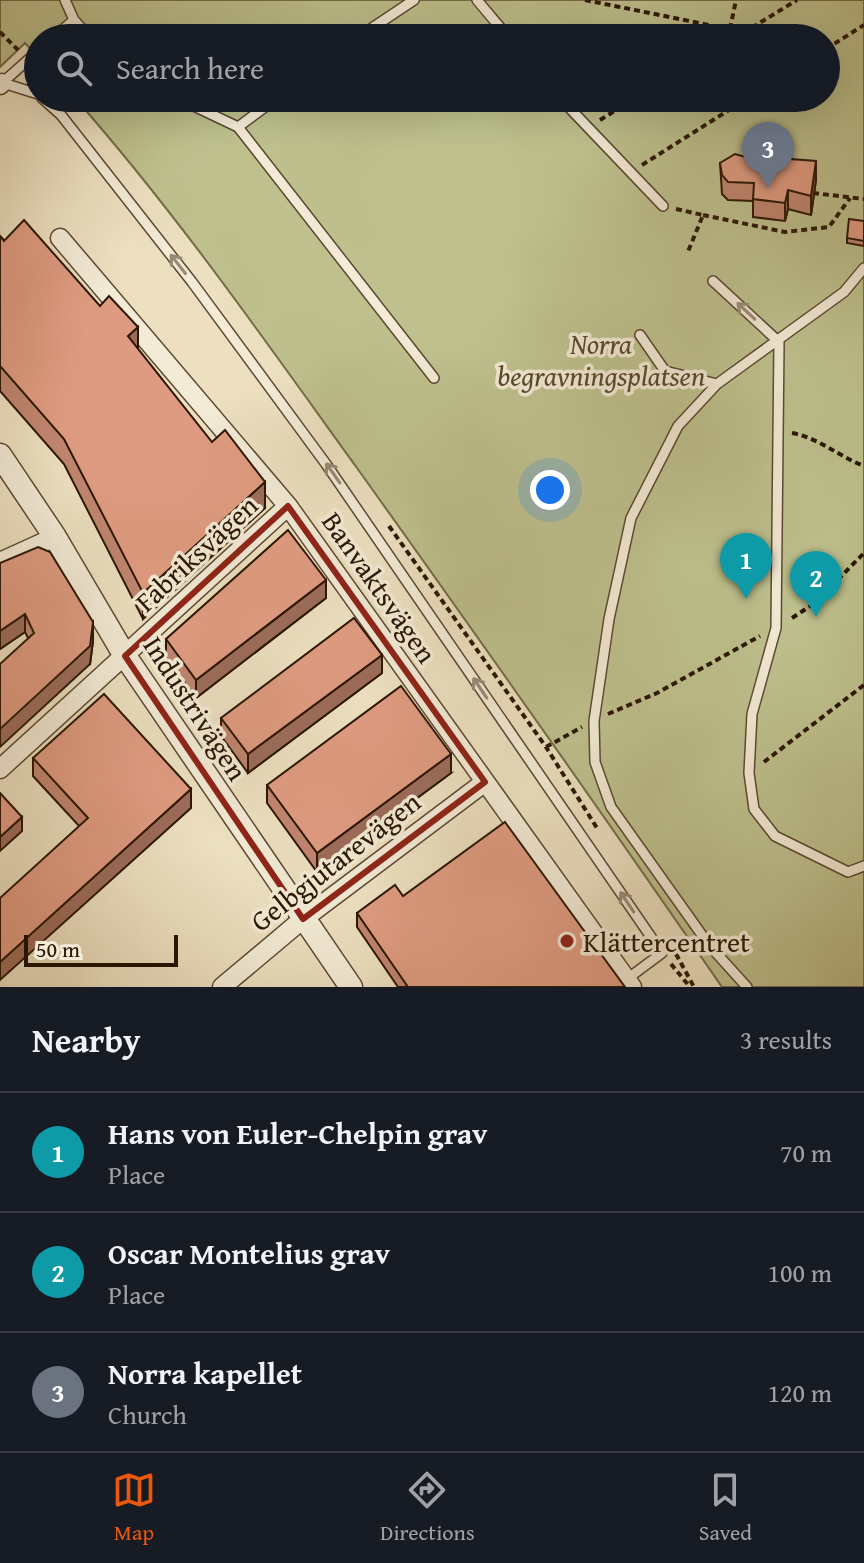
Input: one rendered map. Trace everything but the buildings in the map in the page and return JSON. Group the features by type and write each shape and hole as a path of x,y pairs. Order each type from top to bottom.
{"street":[{"name":"Banvaktsvägen","path":"60,238 288,506 630,983"},
{"name":"Industrivägen","path":"0,455 55,537 125,656 351,987"},
{"name":"Fabriksvägen","path":"0,769 288,506"},
{"path":"0,562 55,537"},
{"name":"Gelbgjutarevägen","path":"222,987 303,919 485,782"}],"lane":[{"path":"65,0 78,24"},
{"path":"477,0 497,24"},
{"path":"376,24 408,1"},
{"path":"69,24 74,20"},
{"path":"1,84 24,63"},
{"path":"1,84 24,91"},
{"path":"58,112 192,282 326,464 662,953 630,983"},
{"path":"200,112 238,127 434,378"},
{"path":"238,127 258,112"},
{"path":"572,112 663,206"},
{"path":"747,987 709,945 611,807 595,762 594,721 609,619 631,518 678,426 717,384 844,292 864,268"},
{"path":"713,281 779,342 776,628 752,714 749,773 754,809 775,836 848,872 864,866"},
{"path":"640,335 665,371 717,384"}],"path":[{"path":"589,0 706,24"},
{"path":"731,24 736,0"},
{"path":"757,24 797,0"},
{"path":"840,40 864,25"},
{"path":"586,128 613,112"},
{"path":"630,172 726,112"},
{"path":"813,193 864,199"},
{"path":"663,206 785,232 829,227 850,198"},
{"path":"687,254 703,215"},
{"path":"778,430 812,437 842,458 864,466"},
{"path":"546,747 657,693 776,628 815,603 864,553"},
{"path":"749,773 864,685"},
{"path":"662,953 690,987"}],"highlighted area":[{"path":"288,506 485,782 303,919 125,656"}],"green space":[{"name":"Norra begravningsplatsen","path":"0,0 864,0 864,987 722,987 255,326 149,187 87,112 840,112 840,24 24,24 24,44 0,67"}],"place":[{"name":"Norra kapellet","path":"768,188"},
{"name":"Hans von Euler-Chelpin grav","path":"746,599"},
{"name":"Oscar Montelius grav","path":"816,617"},
{"name":"Klättercentret","path":"567,941"}]}
